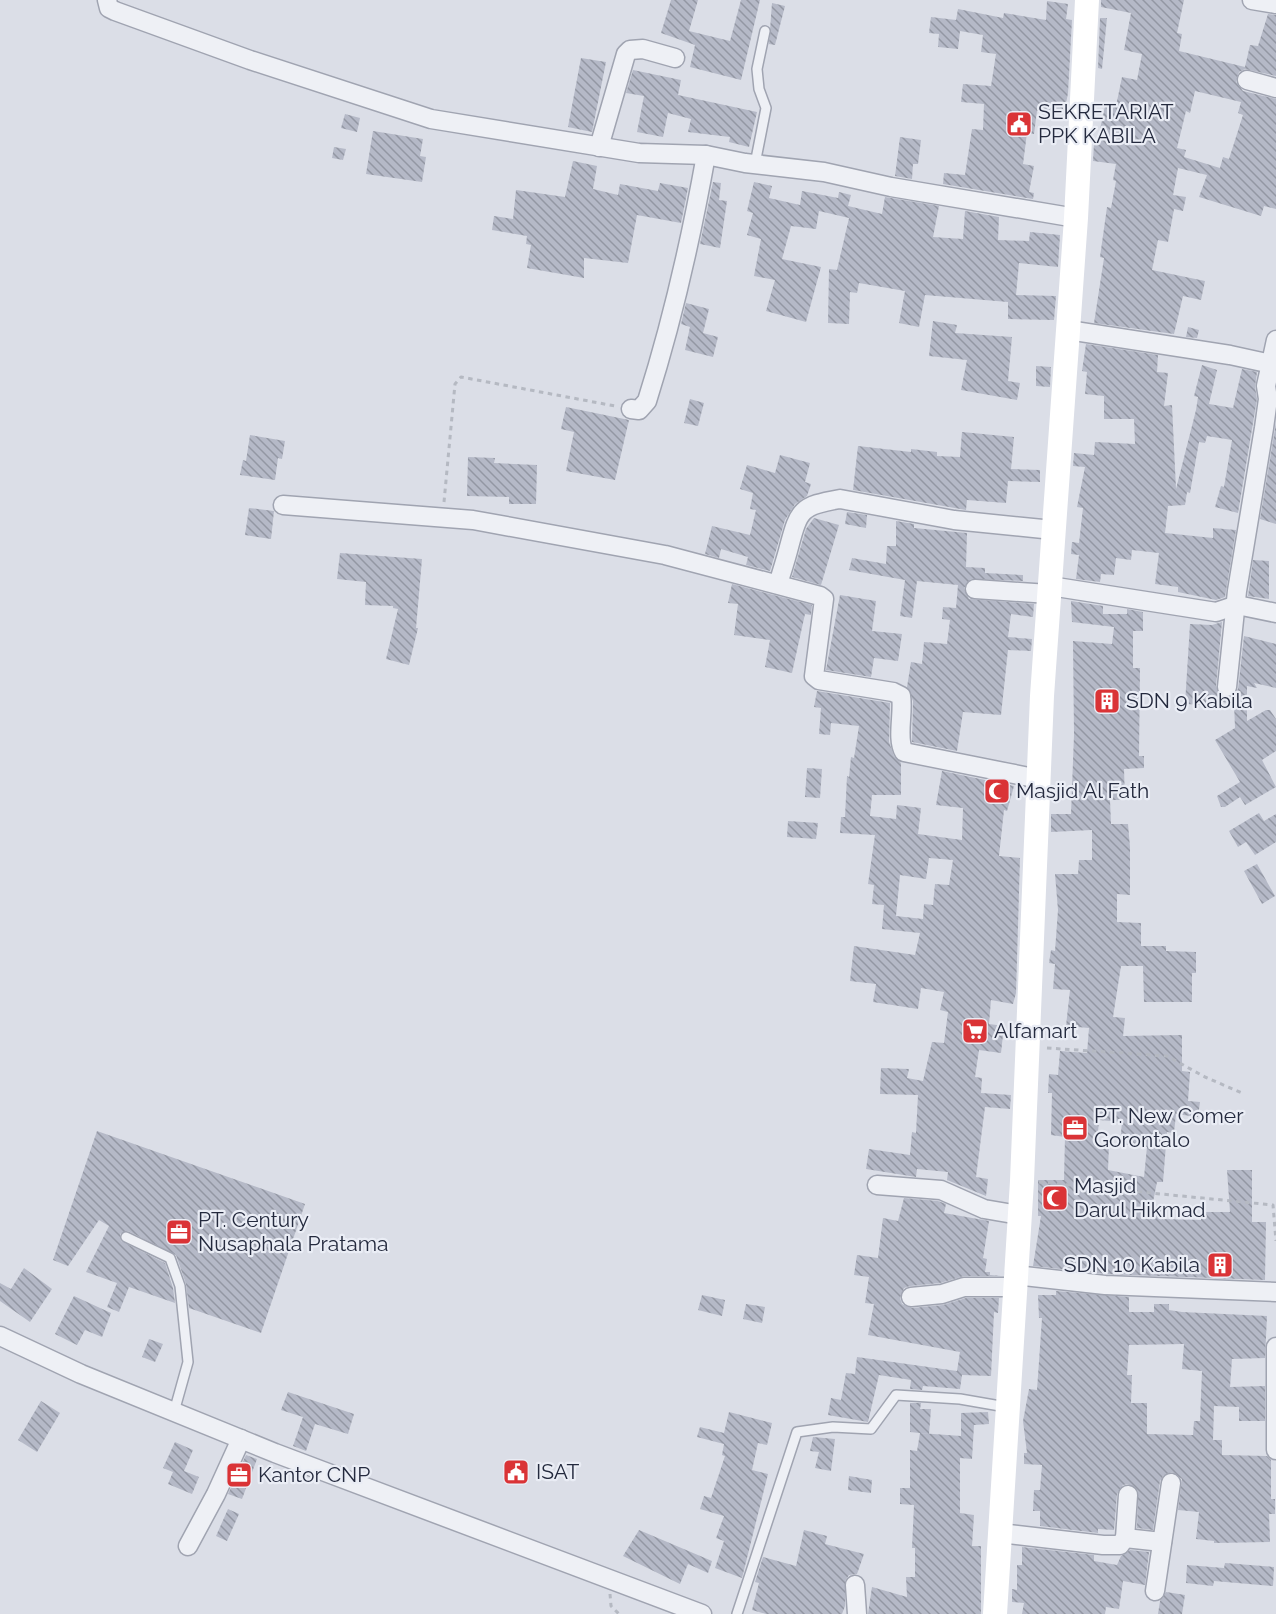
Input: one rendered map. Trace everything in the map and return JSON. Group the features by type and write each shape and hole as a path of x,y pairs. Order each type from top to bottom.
{"main road":[{"path":"995,1614 1022,1181 1039,778 1053,530 1076,218 1087,0"}],"street":[{"path":"107,0 109,8 115,12 250,60 431,119 651,155 706,155 755,164 824,172 891,187 1076,218"},
{"path":"1252,0 1276,4"},
{"path":"599,147 630,50 643,49 675,58"},
{"path":"1247,80 1276,88"},
{"path":"632,409 639,410 647,400 671,324 691,241 706,155"},
{"path":"1068,330 1274,364"},
{"path":"1227,687 1237,591 1264,428 1268,399 1266,386 1274,364 1276,340"},
{"path":"778,584 797,517 811,506 824,502 840,499 954,520 1053,530"},
{"path":"283,505 473,520 665,555 778,584 824,599 814,676 819,680 893,692 901,696 904,710 901,746 904,752 1039,778"},
{"path":"975,589 1050,590 1216,612 1237,606 1276,613"},
{"path":"877,1185 941,1190 984,1209 1019,1215"},
{"path":"911,1296 942,1294 964,1287 1015,1281 1276,1292"},
{"path":"0,1336 81,1374 241,1439 702,1614"},
{"path":"1276,1347 1276,1450"},
{"path":"188,1546 216,1494 241,1439"},
{"path":"1155,1591 1170,1483"},
{"path":"1000,1533 1116,1546 1125,1538 1128,1495"},
{"path":"1125,1538 1162,1542"},
{"path":"855,1585 857,1614"}],"lane":[{"path":"755,164 766,108 759,89 757,69 765,31"},
{"path":"126,1237 170,1258 180,1286 188,1362 174,1412"},
{"path":"737,1614 797,1431 826,1427 871,1429 896,1395 960,1399 1009,1407"}],"path":[{"path":"443,517 455,384 461,377 632,409"},
{"path":"1027,1046 1167,1056 1205,1077 1242,1093"},
{"path":"1022,1181 1273,1205 1276,1241"}],"building":[{"path":"671,0 698,0 689,31 730,41 741,0 760,0 741,80 690,67 695,45 661,33"},
{"path":"1101,0 1184,0 1177,33 1182,34 1179,51 1245,67 1250,45 1258,46 1268,14 1276,15 1276,76 1245,69 1239,72 1236,82 1243,91 1276,99 1276,209 1264,206 1261,216 1199,197 1207,175 1178,168 1173,195 1186,197 1183,211 1174,209 1168,242 1158,240 1152,270 1205,281 1201,300 1183,296 1174,334 1094,323 1104,258 1100,257 1107,207 1111,208 1116,181 1113,180 1116,164 1093,161 1094,143 1097,143 1105,106 1116,106 1122,77 1137,80 1142,54 1124,50 1131,13 1101,7","holes":["1195,91 1241,102 1238,113 1243,115 1229,159 1223,157 1220,168 1184,157 1186,150 1177,148 1186,111 1190,113"]},
{"path":"1047,1 1068,4 1066,19 1072,20 1068,93 1064,114 1037,111 1034,134 1027,133 1023,164 1034,166 1029,192 1034,193 1033,199 943,184 944,173 965,175 972,129 983,130 984,104 961,102 963,84 991,86 996,54 981,52 983,35 960,31 958,49 938,47 939,34 929,33 931,17 956,20 958,9 1003,18 1004,13 1046,20"},
{"path":"772,3 785,6 775,45 769,44"},
{"path":"1100,18 1107,18 1102,69 1098,68"},
{"path":"581,58 606,62 592,132 568,127"},
{"path":"633,70 681,80 678,95 757,112 749,147 729,142 730,137 688,132 691,119 668,113 663,137 637,132 644,96 626,93"},
{"path":"345,114 360,118 357,132 341,128"},
{"path":"373,131 423,139 420,156 426,157 422,182 366,174"},
{"path":"900,137 921,140 918,164 913,164 912,179 895,176"},
{"path":"334,147 346,149 343,160 332,158"},
{"path":"573,161 597,166 593,189 618,195 620,184 658,191 660,183 688,188 681,223 637,215 628,263 584,258 584,278 527,268 531,245 526,244 527,236 492,230 494,216 513,219 516,190 565,197"},
{"path":"713,182 721,183 719,200 727,201 720,248 700,244"},
{"path":"754,182 772,186 769,198 800,205 802,191 838,198 839,192 851,195 848,206 882,214 885,197 939,206 933,237 963,239 965,211 999,217 998,240 1029,241 1030,232 1060,235 1058,267 1019,263 1016,295 1056,296 1054,320 1008,319 1008,302 925,295 919,327 899,323 905,291 859,283 857,293 850,292 849,324 828,323 829,269 837,270 849,218 819,211 816,229 791,226 782,259 821,267 806,322 766,311 775,280 754,276 761,239 747,235 753,213 747,211"},
{"path":"686,303 709,309 703,333 718,337 713,357 685,350 690,327 681,324"},
{"path":"933,321 957,325 955,333 1012,337 1008,381 1020,383 1017,400 961,390 967,360 929,356"},
{"path":"1188,327 1199,330 1197,338 1186,337"},
{"path":"1086,344 1158,355 1157,372 1168,373 1164,406 1172,405 1176,489 1196,410 1198,397 1194,396 1202,365 1217,370 1209,404 1233,408 1242,369 1257,372 1255,387 1257,399 1238,513 1215,507 1221,486 1224,487 1232,440 1207,436 1205,443 1199,442 1190,493 1187,492 1185,505 1168,506 1165,533 1213,538 1213,528 1236,530 1225,597 1216,600 1178,592 1178,587 1155,584 1159,553 1132,550 1131,560 1116,558 1114,575 1101,574 1100,582 1076,579 1079,555 1071,554 1072,542 1079,543 1083,508 1077,507 1085,467 1073,466 1074,453 1094,455 1095,442 1135,444 1134,419 1104,419 1104,396 1085,394 1087,372 1082,371"},
{"path":"1036,366 1051,367 1050,387 1036,386"},
{"path":"690,399 704,403 698,426 684,423"},
{"path":"566,407 629,420 615,480 566,471 574,432 561,429"},
{"path":"1276,423 1276,524 1260,519"},
{"path":"962,432 1014,437 1011,469 1040,470 1040,482 1008,481 1006,503 967,500 966,510 853,490 858,446 911,452 911,449 937,452 937,456 960,457"},
{"path":"250,435 285,441 282,459 278,458 275,480 240,475 243,460 246,461"},
{"path":"780,455 810,463 805,482 811,484 807,496 795,504 785,520 770,571 746,565 748,557 721,549 719,558 705,554 712,526 750,535 756,510 750,509 753,493 740,489 747,465 775,473"},
{"path":"468,457 495,458 494,463 537,465 536,504 509,504 509,497 467,496"},
{"path":"249,508 274,511 271,539 245,535"},
{"path":"847,512 867,515 866,528 845,524"},
{"path":"814,518 839,525 821,585 792,577 806,529"},
{"path":"896,521 914,524 914,528 967,533 966,567 985,568 985,573 1023,575 1023,581 971,579 964,588 969,599 1034,604 1033,617 1011,614 1008,637 1032,639 1031,651 1008,650 1001,715 963,712 957,751 912,742 913,701 907,687 911,662 922,664 924,642 947,644 950,620 942,619 943,607 956,608 958,585 917,581 912,618 900,616 905,580 849,570 852,558 886,564 887,546 896,546"},
{"path":"340,553 422,559 416,628 418,628 409,665 386,659 398,609 393,606 365,605 366,582 337,579"},
{"path":"1253,560 1269,561 1269,599 1248,596"},
{"path":"732,584 812,605 811,615 805,614 792,673 765,667 770,640 734,635 738,604 728,603"},
{"path":"840,595 876,601 872,631 902,634 898,661 874,658 871,677 826,670"},
{"path":"1071,601 1103,606 1103,614 1127,614 1127,609 1143,612 1143,631 1133,631 1133,668 1140,668 1139,756 1144,756 1144,768 1124,769 1125,800 1110,800 1111,824 1128,824 1130,847 1130,895 1117,894 1117,922 1141,923 1141,946 1166,946 1166,951 1196,952 1196,973 1192,973 1192,1002 1144,1002 1143,966 1121,966 1113,1017 1125,1018 1123,1036 1182,1035 1182,1071 1190,1072 1188,1101 1200,1102 1198,1117 1176,1114 1174,1133 1167,1132 1163,1182 1157,1182 1152,1207 1163,1208 1162,1219 1201,1220 1201,1212 1230,1212 1227,1170 1252,1170 1252,1222 1266,1222 1265,1280 1106,1274 1033,1266 1041,1216 1038,1216 1038,1180 1064,1180 1065,1137 1051,1135 1052,1093 1048,1093 1049,1074 1058,1075 1060,1051 1087,1053 1089,1028 1066,1026 1070,990 1053,989 1055,964 1049,963 1051,950 1055,951 1058,910 1055,874 1078,874 1079,860 1092,860 1092,830 1051,832 1051,814 1071,814 1074,735 1073,641 1112,644 1114,627 1072,622","holes":["1099,1120 1122,1122 1120,1144 1147,1147 1144,1177 1108,1170 1109,1144 1097,1144"]},
{"path":"1222,622 1216,686 1221,696 1231,697 1238,689 1244,636 1276,644 1276,688 1254,683 1257,688 1247,686 1247,721 1266,710 1270,710 1276,719 1276,751 1262,760 1276,787 1245,805 1240,797 1225,807 1221,807 1217,796 1240,782 1215,740 1235,728 1234,703 1206,701 1206,705 1185,704 1190,624 1212,625"},
{"path":"817,691 890,703 889,742 894,756 901,763 901,795 872,795 870,816 896,819 897,805 921,808 918,834 962,840 963,808 936,805 942,771 1014,786 1007,811 1004,810 999,856 1020,858 1016,993 1013,1004 991,1000 989,1024 1004,1026 1001,1053 979,1050 975,1077 982,1078 981,1093 1011,1095 1010,1109 985,1107 976,1177 988,1179 986,1196 947,1180 948,1172 917,1169 916,1177 866,1169 869,1149 910,1155 912,1132 916,1133 918,1095 880,1094 881,1068 909,1069 907,1078 923,1081 932,1042 944,1043 948,1012 940,1010 944,992 921,988 918,1009 873,1002 876,984 850,981 854,946 915,955 920,933 882,929 884,905 872,904 874,885 868,884 875,835 840,833 841,817 845,817 847,776 849,777 851,757 854,758 859,726 831,723 830,735 819,734 821,708 814,707","holes":["929,858 953,860 949,885 935,884 933,905 924,904 923,919 896,916 900,875 926,879"]},
{"path":"807,768 822,769 820,798 805,797"},
{"path":"1259,813 1264,821 1276,814 1276,842 1255,855 1246,842 1238,847 1229,831"},
{"path":"788,821 818,823 816,839 787,837"},
{"path":"1257,864 1275,896 1262,904 1244,871"},
{"name":"PT. Century Nusaphala Pratama","path":"97,1131 305,1204 261,1333 189,1308 186,1284 176,1255 128,1231 120,1234 121,1241 165,1263 175,1303 129,1287 119,1312 107,1307 117,1283 86,1272 109,1226 99,1220 68,1266 53,1260"},
{"path":"904,1198 938,1201 946,1204 944,1213 989,1221 983,1258 987,1259 985,1272 1001,1276 964,1276 940,1283 910,1286 904,1288 900,1298 902,1304 912,1308 943,1305 966,1298 999,1298 998,1313 994,1312 991,1376 962,1375 960,1389 923,1386 922,1390 910,1389 911,1380 879,1375 868,1422 828,1415 831,1398 841,1400 846,1373 855,1374 857,1357 957,1371 960,1352 868,1335 874,1304 865,1303 869,1277 854,1275 857,1255 878,1258 883,1218 898,1221"},
{"path":"24,1268 52,1289 30,1322 0,1301 0,1283 11,1289"},
{"path":"1056,1291 1129,1297 1129,1312 1154,1312 1154,1304 1169,1304 1169,1310 1182,1312 1267,1316 1265,1358 1232,1359 1230,1387 1265,1386 1265,1421 1239,1421 1239,1407 1214,1406 1213,1440 1222,1440 1222,1455 1267,1456 1271,1460 1271,1499 1275,1499 1275,1514 1269,1514 1270,1542 1214,1543 1214,1541 1196,1539 1199,1512 1178,1510 1182,1479 1172,1472 1163,1476 1160,1481 1153,1530 1137,1528 1138,1491 1128,1484 1123,1485 1117,1494 1114,1530 1098,1529 1098,1533 1040,1526 1040,1511 1033,1511 1034,1490 1040,1490 1042,1465 1024,1464 1024,1453 1027,1453 1023,1421 1029,1389 1037,1390 1042,1318 1039,1318 1038,1295 1056,1295","holes":["1184,1344 1182,1369 1202,1371 1200,1421 1194,1421 1193,1435 1147,1434 1147,1403 1131,1403 1132,1375 1127,1375 1129,1345"]},
{"path":"702,1295 725,1300 722,1316 698,1310"},
{"path":"74,1296 111,1313 102,1337 85,1330 77,1345 55,1334"},
{"path":"746,1304 765,1307 762,1323 743,1319"},
{"path":"149,1339 163,1344 155,1362 142,1357"},
{"path":"288,1392 354,1414 348,1434 315,1424 306,1451 293,1446 303,1417 281,1410"},
{"path":"41,1401 60,1413 37,1452 18,1440"},
{"path":"910,1403 921,1403 920,1409 931,1409 929,1434 910,1432"},
{"path":"729,1412 772,1423 767,1445 758,1443 752,1470 768,1474 742,1578 715,1568 724,1541 716,1538 724,1516 700,1509 704,1496 711,1498 725,1456 722,1455 724,1444 697,1437 700,1427 724,1433"},
{"path":"988,1412 989,1424 974,1425 972,1459 960,1458 960,1513 974,1515 972,1546 981,1546 981,1614 868,1614 872,1587 907,1597 906,1577 915,1577 915,1548 912,1548 914,1505 900,1504 900,1488 910,1488 910,1450 917,1451 920,1433 961,1436 961,1413"},
{"path":"813,1437 835,1439 831,1471 815,1468 819,1452 810,1451"},
{"path":"175,1442 193,1450 184,1471 199,1477 192,1494 168,1484 173,1472 163,1468"},
{"name":"Kantor CNP","path":"246,1455 257,1459 242,1499 228,1494"},
{"path":"849,1476 872,1480 871,1493 848,1490"},
{"path":"228,1509 239,1514 227,1541 216,1536"},
{"path":"639,1530 712,1561 708,1573 688,1564 680,1584 623,1556"},
{"path":"804,1530 827,1536 825,1544 864,1554 857,1574 849,1575 845,1581 845,1606 842,1614 766,1614 752,1610 759,1583 755,1582 763,1557 796,1566"},
{"path":"1022,1547 1094,1555 1094,1561 1117,1565 1121,1556 1130,1550 1149,1552 1145,1585 1123,1581 1119,1609 1106,1607 1105,1614 1022,1614 1024,1603 1012,1602 1012,1589 1017,1590 1017,1565 1022,1565"},
{"path":"1225,1563 1274,1567 1273,1586 1214,1581 1213,1586 1186,1583 1187,1565 1224,1568"},
{"path":"1166,1592 1185,1595 1182,1614 1158,1614 1160,1601"}],"place":[{"name":"SEKRETARIAT PPK KABILA","path":"1019,124"},
{"name":"SDN 9 Kabila","path":"1107,701"},
{"name":"Masjid Al Fath","path":"997,791"},
{"name":"Alfamart","path":"975,1031"},
{"name":"PT. New Comer Gorontalo","path":"1075,1128"},
{"name":"Masjid Darul Hikmad","path":"1055,1198"},
{"name":"PT. Century Nusaphala Pratama","path":"179,1232"},
{"name":"SDN 10 Kabila","path":"1220,1265"},
{"name":"ISAT","path":"516,1472"},
{"name":"Kantor CNP","path":"239,1475"}]}
